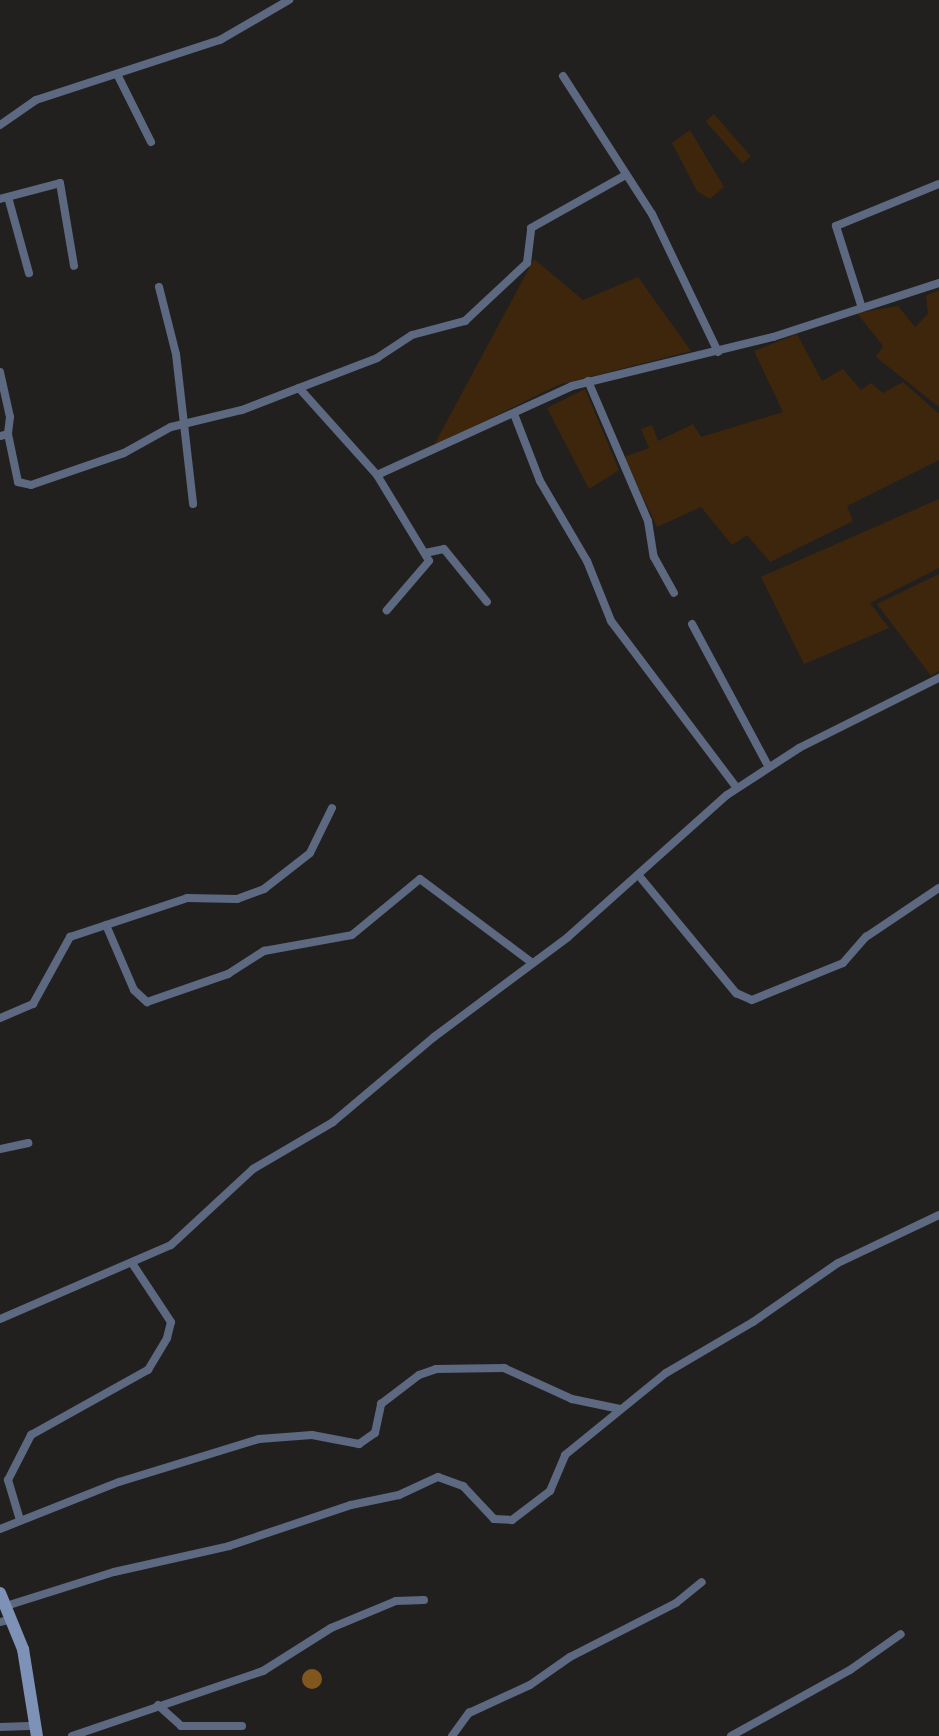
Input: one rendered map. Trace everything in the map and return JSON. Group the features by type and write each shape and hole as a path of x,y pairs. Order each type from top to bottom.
{"street":[{"path":"0,125 36,100 220,40 289,0"},
{"path":"117,74 151,142"},
{"path":"563,76 652,214 718,352"},
{"path":"0,372 10,417 4,435 15,476 23,485 31,485 124,453 183,423 242,410 377,358 412,335 465,321 527,263 531,228 626,175"},
{"path":"29,273 4,198 60,183 74,266"},
{"path":"861,305 836,226 939,184"},
{"path":"377,475 588,381 718,352 939,283"},
{"path":"159,287 176,354 193,504"},
{"path":"588,381 648,521 654,557 674,593"},
{"path":"299,388 377,475 425,553 427,568 387,610"},
{"path":"514,414 540,481 587,561 611,621 737,788"},
{"path":"425,553 444,549 487,602"},
{"path":"692,624 768,766"},
{"path":"0,1319 171,1245 253,1169 333,1122 640,877 737,788 768,766 939,678"},
{"path":"0,1018 33,1004 70,937 196,896 237,899 264,889 303,863 332,808"},
{"path":"640,877 736,993 752,1000 843,963 866,937 939,888"},
{"path":"106,925 134,990 147,1002 228,974 264,951 352,935 420,879 531,962"},
{"path":"0,1149 28,1143"},
{"path":"0,1727 36,1731 29,1676 6,1620 3,1599 229,1546 351,1505 399,1495 438,1477 463,1486 494,1519 512,1520 550,1491 565,1455 666,1373 753,1322 838,1263 939,1215"},
{"path":"20,1520 8,1480 31,1435 148,1370 167,1338 171,1322 132,1263"},
{"path":"0,1529 259,1439 312,1435 359,1444 375,1433 381,1404 419,1375 436,1369 504,1368 572,1399 620,1409"},
{"path":"452,1736 469,1713 530,1685 570,1657 676,1603 702,1582"},
{"path":"72,1736 263,1671 322,1632 396,1601 424,1600"},
{"path":"731,1736 901,1634"},
{"path":"158,1705 181,1726 242,1726"}],"shaded area":[{"path":"714,114 751,156 742,163 706,121"},
{"path":"690,130 724,187 710,199 697,191 672,143"},
{"path":"534,259 583,300 638,277 691,351 558,385 433,447"},
{"path":"939,290 939,407 876,357 883,346 857,313 898,306 915,327 928,314 926,296"},
{"path":"797,334 822,381 843,369 861,390 871,383 883,393 903,382 939,414 939,460 847,506 853,521 770,562 747,535 732,545 701,507 657,527 624,457 649,448 641,429 652,425 658,441 693,424 701,437 783,412 754,351"},
{"path":"585,389 619,470 589,489 547,408"},
{"path":"939,499 939,568 870,603 889,628 804,664 761,577"},
{"path":"939,574 939,671 931,676 877,604"},
{"path":"312,1669 319,1672 322,1679 319,1686 312,1689 305,1686 302,1679 305,1672"}]}
